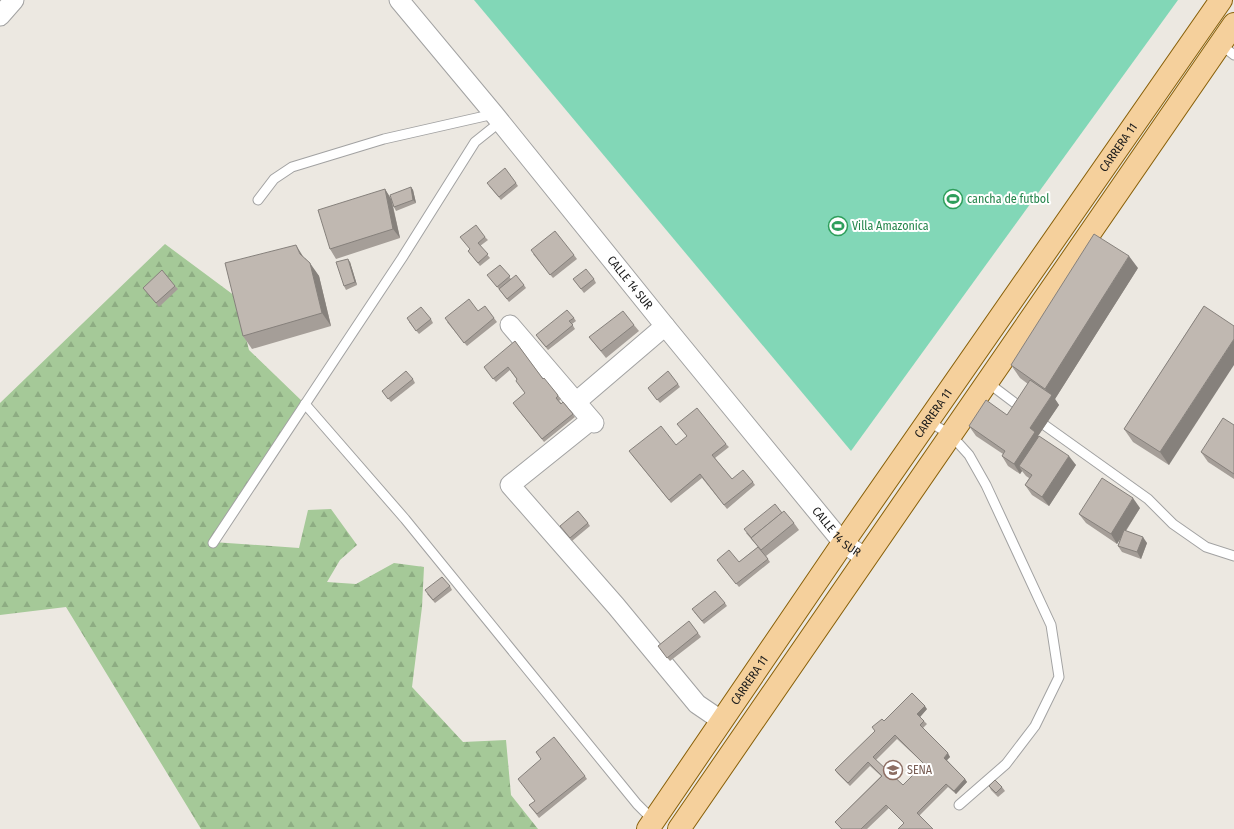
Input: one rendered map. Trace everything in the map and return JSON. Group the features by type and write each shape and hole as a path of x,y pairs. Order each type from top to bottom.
{"main road":[{"name":"CARRERA 11","path":"651,825 843,543 1221,0"},
{"name":"CARRERA 11","path":"678,829 987,382 1227,50 1234,24"}],"street":[{"path":"0,16 14,0"},
{"name":"CALLE 14 SUR","path":"399,0 843,543 866,558"},
{"path":"510,326 592,422 510,485 616,606 697,704 722,721"},
{"path":"576,402 665,326"}],"lane":[{"path":"258,200 274,179 292,168 384,139 497,118"},
{"path":"213,542 402,258 475,142 497,118"},
{"path":"987,382 1148,499 1173,524 1206,547 1234,556"},
{"path":"305,404 405,519 637,804 651,825"},
{"path":"928,421 950,435 968,455 986,485 1051,625 1059,677 1035,726 1006,764 959,805"}],"green space":[{"name":"Villa Amazonica","path":"474,0 1178,0 851,451"},
{"path":"165,244 235,296 249,350 305,404 213,542 299,548 308,510 331,509 357,545 340,560 327,582 356,584 394,563 424,567 422,607 412,687 463,742 506,740 511,795 538,829 201,829 66,607 0,615 0,403"}],"building":[{"path":"505,168 516,183 499,197 487,183"},
{"path":"411,187 413,200 394,207 390,195"},
{"path":"385,189 393,229 330,249 318,210"},
{"path":"476,225 485,237 478,243 488,254 478,263 468,251 470,249 460,237"},
{"path":"555,231 574,255 550,275 531,250"},
{"path":"1094,234 1129,256 1045,389 1011,365"},
{"path":"296,245 300,254 310,263 322,313 243,336 225,263"},
{"path":"348,259 355,282 344,286 336,262"},
{"path":"500,265 510,276 497,287 487,275"},
{"path":"586,269 594,279 581,289 573,279"},
{"path":"162,270 175,286 156,303 143,288"},
{"path":"516,275 524,285 507,299 499,289"},
{"path":"469,299 478,311 485,306 494,318 464,343 445,318"},
{"path":"1204,306 1234,326 1234,339 1160,452 1124,429"},
{"path":"421,307 431,319 416,331 407,318"},
{"path":"567,310 574,318 569,321 573,325 546,347 536,335"},
{"path":"623,311 634,325 601,351 589,337"},
{"path":"515,341 543,379 544,378 557,394 558,396 556,398 561,404 563,402 573,414 542,439 513,403 525,393 508,367 493,379 484,367"},
{"path":"406,371 413,379 388,399 382,391"},
{"path":"668,371 678,384 657,400 648,388"},
{"path":"1030,380 1052,395 1030,428 1035,432 1014,464 1002,456 1005,451 969,426 986,400 1007,415"},
{"path":"697,408 726,444 712,455 732,479 743,470 753,482 724,505 700,474 669,500 629,451 661,426 676,445 687,436 677,424"},
{"path":"1223,418 1234,425 1234,474 1201,452"},
{"path":"1039,436 1069,456 1042,497 1025,485 1032,475 1019,466"},
{"path":"1102,478 1133,498 1111,534 1079,514"},
{"path":"775,504 782,513 751,538 744,529"},
{"path":"578,511 588,523 570,538 560,526"},
{"path":"784,511 794,523 761,550 751,538"},
{"path":"1124,530 1143,537 1137,552 1118,546"},
{"path":"758,547 768,559 736,584 717,560 729,550 739,562"},
{"path":"442,577 450,586 433,600 425,590"},
{"path":"715,591 725,603 702,621 692,609"},
{"path":"689,621 698,633 667,658 658,646"},
{"path":"912,693 925,706 917,714 924,721 920,725 948,753 944,758 965,779 954,791 946,784 917,813 933,829 898,829 904,823 886,805 861,829 842,829 835,822 882,776 868,762 848,783 835,770 875,731 872,727 882,719 884,721","holes":["895,735 924,764 903,785 873,757"]},
{"path":"554,737 585,776 537,814 529,805 535,801 518,779 541,759 536,752"},
{"path":"995,780 1002,787 996,793 989,786"}],"place":[{"name":"cancha de futbol","path":"953,199"},
{"name":"Villa Amazonica","path":"838,226"},
{"name":"SENA","path":"893,770"}]}
